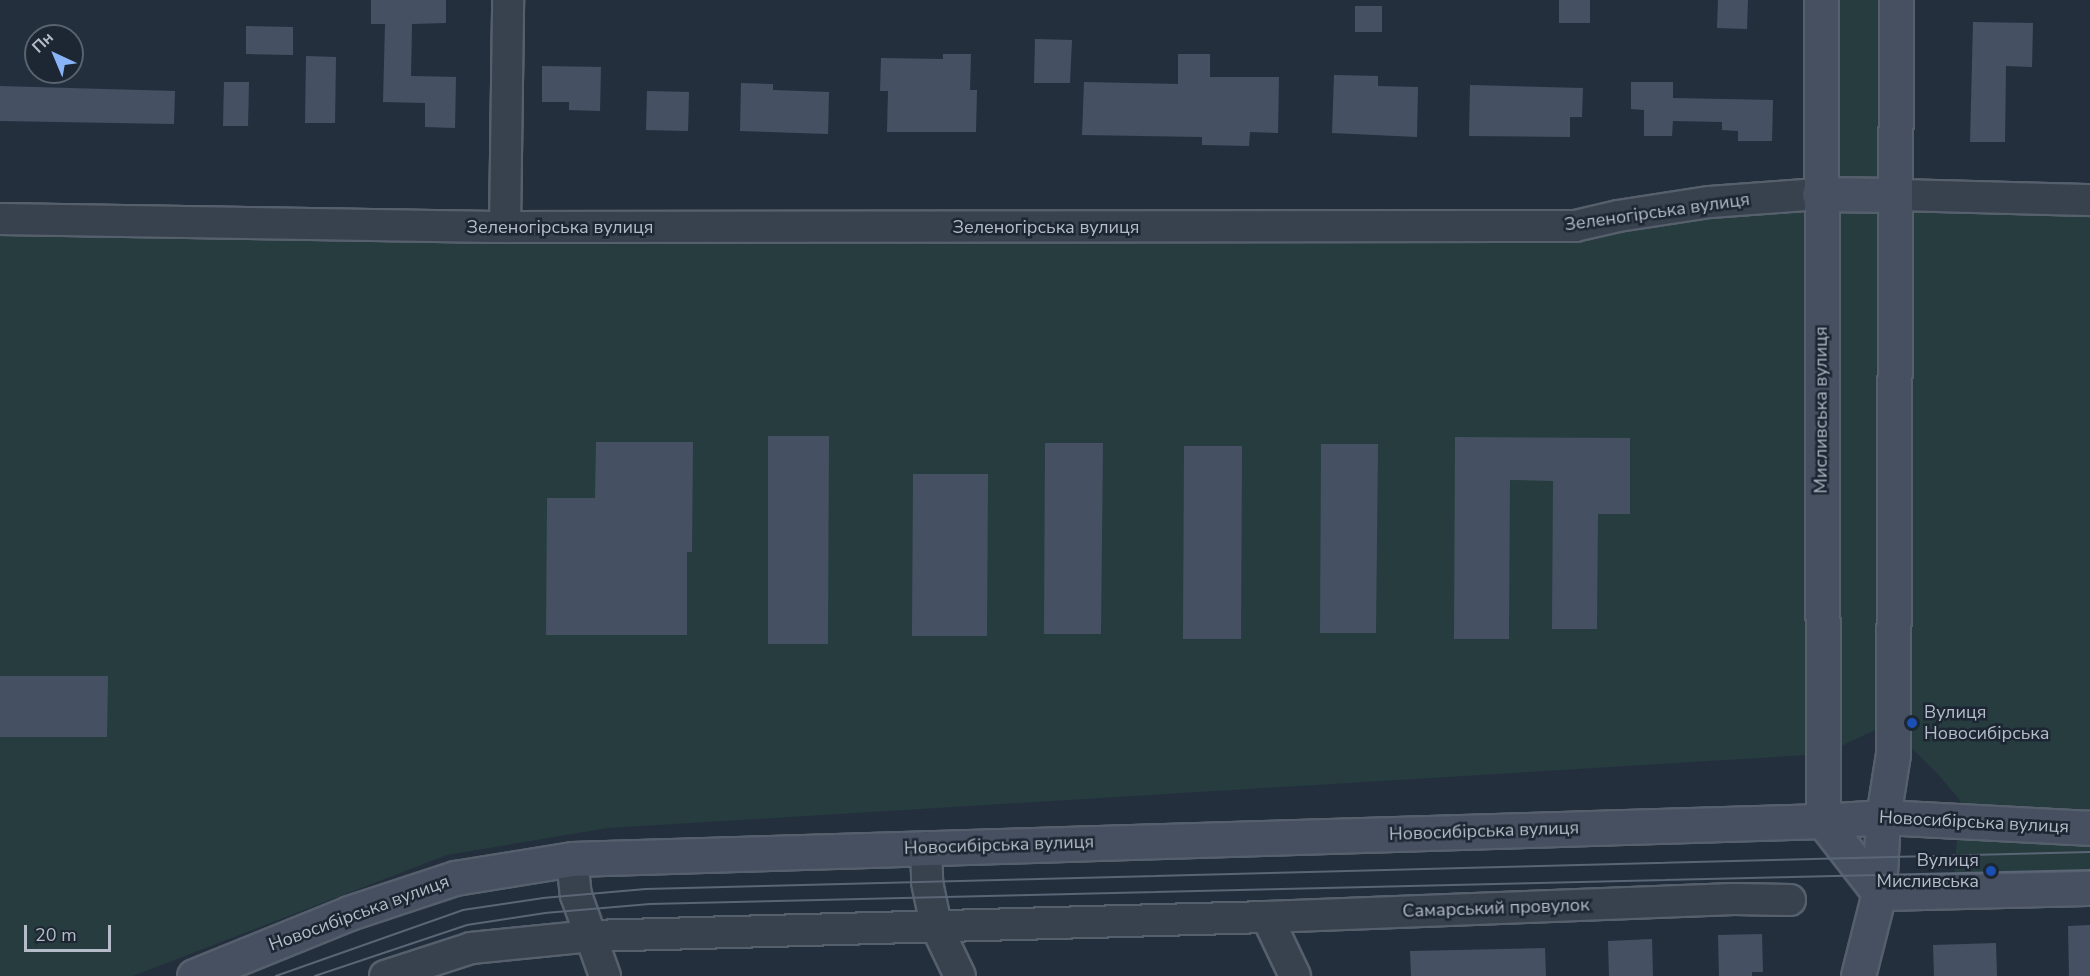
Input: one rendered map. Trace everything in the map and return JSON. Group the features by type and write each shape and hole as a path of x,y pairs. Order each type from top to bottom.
{"main road":[{"name":"Мисливська вулиця","path":"1821,0 1819,194 1823,821"},
{"path":"1858,976 1879,893 1883,816 1892,758 1896,0"},
{"name":"Зеленогірська вулиця","path":"1819,194 1894,195"},
{"path":"1892,758 1902,778 1933,819"},
{"name":"Новосибірська вулиця","path":"194,976 349,913 454,878 572,859 1823,821 1883,816 2090,828"},
{"path":"1823,821 1879,893"},
{"path":"1879,893 2090,888"}],"street":[{"path":"505,227 508,0"},
{"name":"Зеленогірська вулиця","path":"0,219 505,227 1575,226 1618,216 1710,202 1819,194"},
{"name":"Зеленогірська вулиця","path":"1894,195 2090,200"},
{"path":"926,847 927,882 936,926 960,976"},
{"path":"572,859 576,895 604,976"},
{"name":"Самарський провулок","path":"1266,916 1734,899 1790,900"},
{"path":"385,976 471,948 591,936 1266,916 1295,976"}],"green space":[{"path":"1821,0 1896,0 1895,195 2090,200 2090,892 1952,902 1960,800 1909,746 1892,722 1824,754 608,828 447,855 133,976 0,976 0,219 1575,226 1819,194"}],"building":[{"path":"371,0 446,0 446,23 412,24 411,76 456,77 455,128 425,127 425,103 383,102 385,24 371,24"},
{"path":"1559,0 1590,0 1590,23 1559,23"},
{"path":"1718,0 1748,0 1747,29 1717,28"},
{"path":"1355,6 1382,6 1382,32 1355,32"},
{"path":"1973,22 2033,23 2032,67 2006,66 2005,142 1970,142"},
{"path":"246,26 293,27 293,55 246,54"},
{"path":"1035,39 1072,40 1070,83 1034,83"},
{"path":"943,54 971,54 970,90 977,90 976,132 887,132 888,91 880,91 881,58 943,59"},
{"path":"1178,54 1210,54 1210,77 1279,77 1278,133 1250,132 1249,146 1202,145 1202,137 1082,135 1084,82 1178,84"},
{"path":"306,56 336,57 335,123 305,123"},
{"path":"542,66 601,67 600,111 569,110 569,102 542,102"},
{"path":"1334,75 1378,76 1378,86 1418,87 1417,137 1332,133"},
{"path":"224,82 249,82 248,126 223,126"},
{"path":"1631,82 1673,82 1673,98 1773,100 1772,141 1738,141 1738,131 1722,130 1722,122 1673,121 1672,136 1644,136 1644,110 1631,109"},
{"path":"741,83 773,84 773,90 829,92 828,134 740,131"},
{"path":"1470,85 1583,88 1582,117 1570,117 1570,137 1469,136"},
{"path":"0,86 175,91 174,124 0,121"},
{"path":"647,91 689,92 688,131 646,130"},
{"path":"768,436 829,436 828,644 768,644"},
{"path":"1455,437 1630,438 1630,514 1598,514 1597,629 1552,629 1553,481 1510,480 1509,639 1454,639"},
{"path":"596,442 693,442 692,552 687,552 687,635 546,635 547,498 595,498"},
{"path":"1045,443 1103,443 1101,634 1044,634"},
{"path":"1321,444 1378,444 1376,633 1320,633"},
{"path":"1184,446 1242,446 1241,639 1183,639"},
{"path":"913,474 988,474 987,636 912,636"},
{"path":"0,676 108,676 107,737 0,737"},
{"path":"2090,925 2090,976 2069,976 2068,926"},
{"path":"1762,934 1763,972 1752,972 1752,976 1719,976 1718,935"},
{"path":"1652,939 1653,976 1609,976 1608,941"},
{"path":"1996,943 1997,976 1934,976 1933,945"},
{"path":"1545,948 1546,976 1411,976 1410,951"}],"tram line":[{"path":"276,976 463,910 543,898 646,889 2090,852"},
{"path":"315,976 467,925 545,913 650,904 2090,870"}],"place":[{"name":"Вулиця Новосибірська","path":"1912,723"},
{"name":"Вулиця Мисливська","path":"1991,871"}]}
